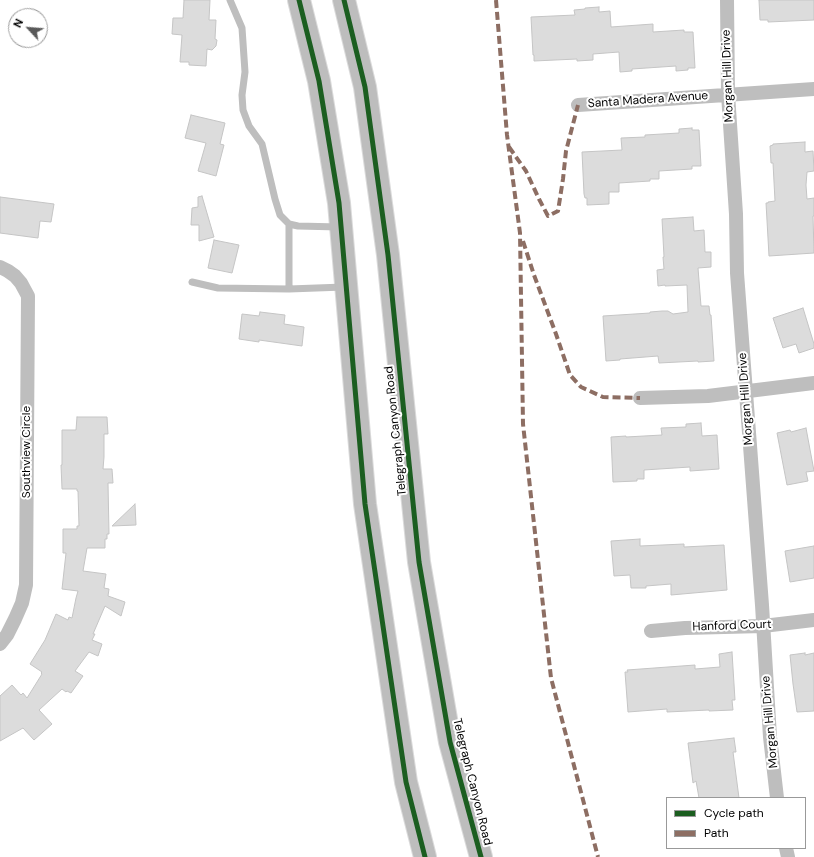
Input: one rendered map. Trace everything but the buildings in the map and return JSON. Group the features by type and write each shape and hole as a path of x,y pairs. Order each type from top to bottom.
{"main road":[{"path":"298,0 319,80 339,203 365,504 406,782 426,857"},
{"name":"Telegraph Canyon Road","path":"344,0 365,87 388,255 419,562 450,742 481,857"}],"street":[{"name":"Morgan Hill Drive","path":"727,0 728,94 736,214 737,273 770,737 776,797"},
{"name":"Santa Madera Avenue","path":"578,105 814,89"},
{"name":"Southview Circle","path":"0,267 15,276 22,283 28,296 26,585 22,603 15,619 0,644"},
{"path":"640,398 708,396 814,383"},
{"name":"Hanford Court","path":"651,631 685,628 763,626 814,620"}],"lane":[{"path":"230,0 242,28 245,72 242,95 243,110 249,126 262,144 280,215 289,224 298,226 341,227"},
{"path":"289,224 289,289"},
{"path":"192,282 218,288 289,289 346,287"}],"marked path":[{"path":"496,0 507,135 520,233 523,424 551,678 598,857"},
{"path":"509,147 526,171 548,216 558,211 566,151 578,105"},
{"path":"523,241 570,375 581,387 603,397 640,398"}],"cycle path":[{"path":"299,0 319,81 339,203 365,504 406,782 425,857"},
{"path":"344,0 365,87 388,255 419,562 450,742 481,857"}]}
